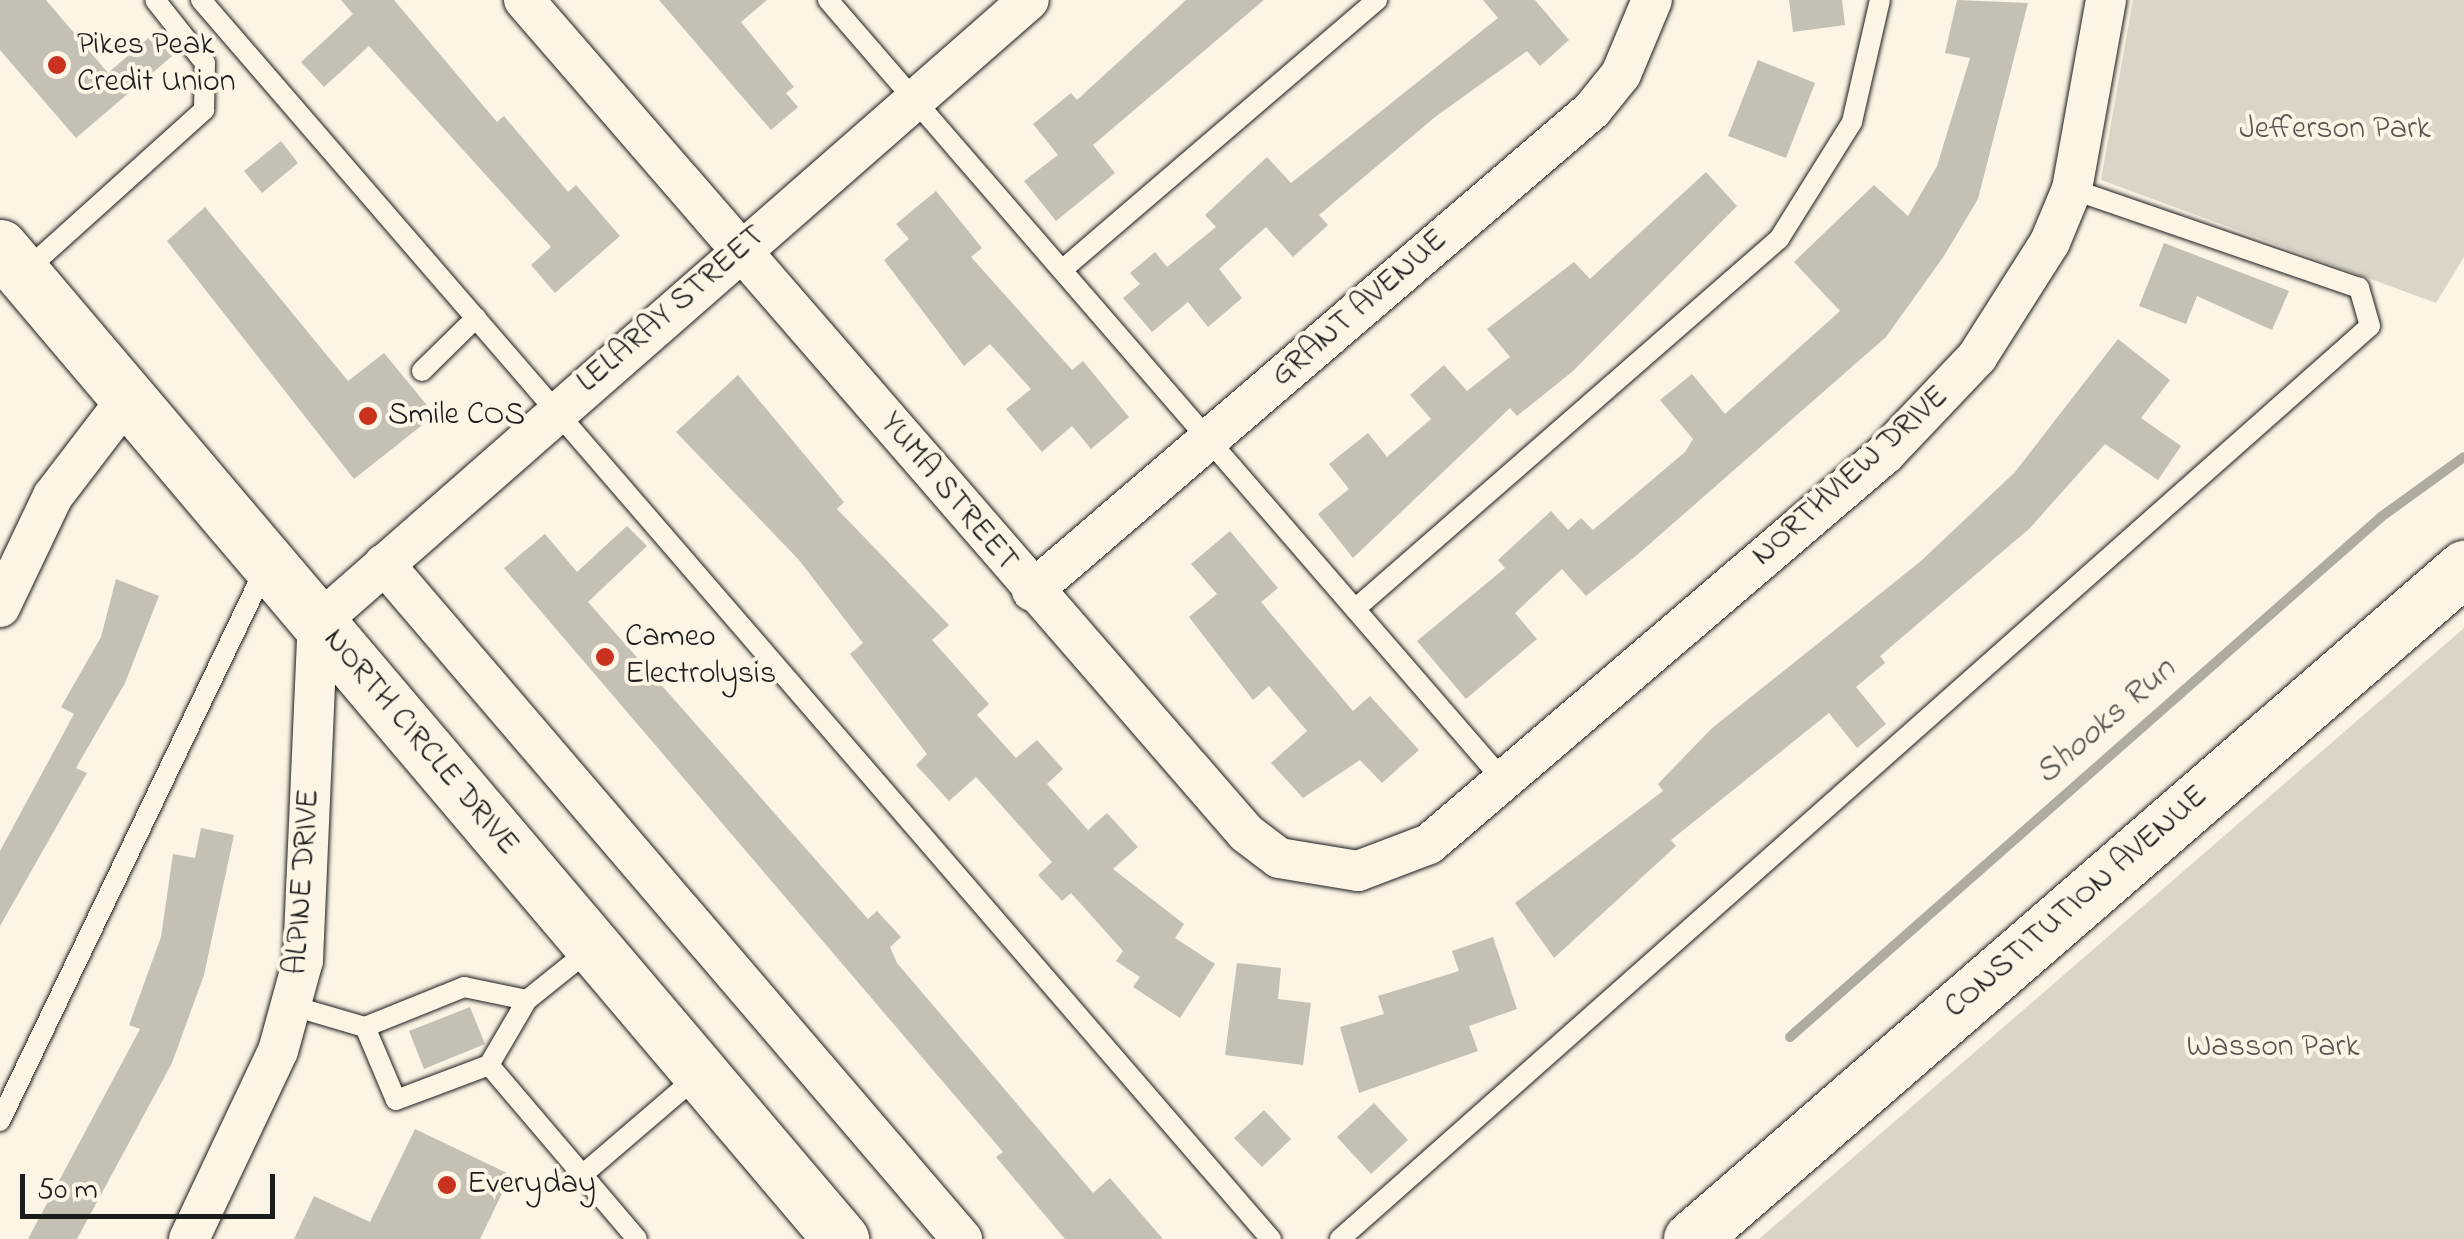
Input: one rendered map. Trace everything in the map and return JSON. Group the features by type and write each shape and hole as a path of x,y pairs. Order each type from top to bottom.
{"main road":[{"name":"NORTH CIRCLE DRIVE","path":"11,260 842,1239"},
{"name":"CONSTITUTION AVENUE","path":"1691,1239 2464,568"}],"street":[{"name":"YUMA STREET","path":"524,0 1032,591 1279,858 1358,871 1429,844"},
{"name":"LELARAY STREET","path":"318,622 740,248 1028,0"},
{"name":"GRANT AVENUE","path":"1032,591 1592,110 1621,74 1652,0"},
{"name":"NORTHVIEW DRIVE","path":"1429,844 1936,404 2016,301 2072,188 2106,0"},
{"path":"0,607 53,496 128,398"},
{"path":"384,564 962,1239"},
{"name":"ALPINE DRIVE","path":"189,1239 293,1006 308,905 318,622"}],"lane":[{"path":"11,260 204,110 205,63 154,0"},
{"path":"201,0 1271,1239"},
{"path":"828,0 1503,780"},
{"path":"1062,270 1377,0"},
{"path":"1355,609 1779,238 1852,122 1880,0"},
{"path":"1340,1239 2370,326 2359,288 2072,188"},
{"path":"422,370 476,318"},
{"path":"0,1121 268,563"},
{"path":"365,1026 396,1100 489,1065 527,1000 593,947"},
{"path":"293,1006 365,1026 464,987 527,1000"},
{"path":"489,1065 636,1239"},
{"path":"582,1176 701,1073"}],"green space":[{"name":"Jefferson Park","path":"2133,0 2464,0 2464,257 2436,303 2101,180"},
{"name":"Wasson Park","path":"2464,628 2464,1239 1759,1239"}],"building":[{"name":"Pikes Peak Credit Union","path":"0,0 46,0 108,73 160,28 178,51 76,138 0,50"},
{"path":"341,0 394,0 497,122 504,116 568,192 576,185 620,236 555,293 531,265 551,247 369,46 324,87 301,62 353,14"},
{"path":"659,0 767,0 741,22 794,87 786,93 798,107 771,130"},
{"path":"1186,0 1264,0 1093,145 1115,173 1056,221 1024,181 1058,155 1033,124 1071,93 1077,100"},
{"path":"1483,0 1535,0 1569,40 1540,66 1527,51 1435,117 1319,215 1328,225 1293,257 1266,227 1219,269 1242,298 1208,327 1188,302 1152,332 1123,298 1140,284 1130,273 1155,252 1167,267 1216,227 1205,215 1267,157 1291,183 1498,18"},
{"path":"1789,0 1842,0 1845,25 1793,32"},
{"path":"1957,0 2028,3 1978,199 1944,256 1886,337 1637,555 1586,596 1562,569 1515,613 1537,639 1466,699 1417,641 1505,568 1498,560 1551,511 1568,530 1581,518 1593,530 1685,452 1693,439 1660,400 1692,374 1725,414 1840,311 1794,262 1874,185 1908,216 1937,166 1970,58 1945,53"},
{"path":"1758,60 1815,83 1786,158 1728,136"},
{"path":"281,141 298,163 262,193 244,171"},
{"path":"1706,172 1737,206 1573,371 1517,416 1510,408 1353,558 1318,514 1349,489 1329,464 1368,433 1387,457 1431,419 1410,395 1444,365 1467,391 1510,357 1487,329 1574,262 1590,279"},
{"path":"936,191 982,248 971,257 1072,370 1083,361 1129,417 1091,449 1072,426 1042,452 1006,409 1031,389 990,344 964,366 884,260 909,239 896,224"},
{"path":"205,207 348,381 384,353 435,415 354,479 167,241"},
{"path":"2164,243 2289,291 2272,330 2197,296 2186,324 2139,306"},
{"path":"2118,339 2170,380 2141,418 2181,446 2158,480 2105,444 2029,529 1880,656 1885,663 1856,687 1886,724 1857,748 1829,713 1671,840 1676,846 1554,958 1515,903 1663,791 1658,784 1711,729 1921,561 2015,472"},
{"path":"738,375 844,502 837,509 949,625 932,640 989,704 977,715 1016,758 1037,740 1063,769 1047,784 1088,830 1107,813 1138,847 1113,869 1184,924 1175,938 1215,964 1180,1018 1133,987 1140,977 1116,961 1123,951 1071,893 1062,901 1038,875 1052,862 976,777 949,801 916,765 927,754 850,654 863,643 799,560 676,432"},
{"path":"627,526 647,546 588,602 868,919 877,911 901,937 890,947 897,963 1093,1193 1110,1178 1163,1239 1065,1239 996,1157 1003,1152 504,568 545,534 577,572"},
{"path":"1230,531 1278,588 1261,602 1353,711 1370,696 1419,750 1382,783 1360,760 1303,798 1271,763 1307,731 1269,686 1253,700 1189,617 1217,594 1191,564"},
{"path":"116,579 159,596 125,683 76,768 87,773 0,926 0,851 74,714 61,707 101,637"},
{"path":"201,828 234,835 204,975 172,1063 77,1239 28,1239 140,1029 129,1025 161,937 173,854 195,858"},
{"path":"1493,937 1517,1009 1469,1026 1478,1051 1359,1093 1340,1027 1384,1014 1378,996 1459,971 1452,951"},
{"path":"1237,963 1281,968 1278,999 1311,1003 1303,1065 1225,1055"},
{"path":"470,1007 485,1044 424,1069 409,1031"},
{"path":"1374,1103 1408,1140 1371,1174 1337,1137"},
{"path":"1264,1110 1291,1139 1262,1167 1234,1138"},
{"name":"Everyday","path":"415,1129 511,1175 480,1239 294,1239 314,1196 370,1222"}],"waterway":[{"name":"Shooks Run","path":"1790,1037 2381,517 2464,457"}],"place":[{"name":"Pikes Peak Credit Union","path":"57,65"},
{"name":"Smile COS","path":"368,416"},
{"name":"Cameo Electrolysis","path":"605,657"},
{"name":"Everyday","path":"447,1185"}]}
